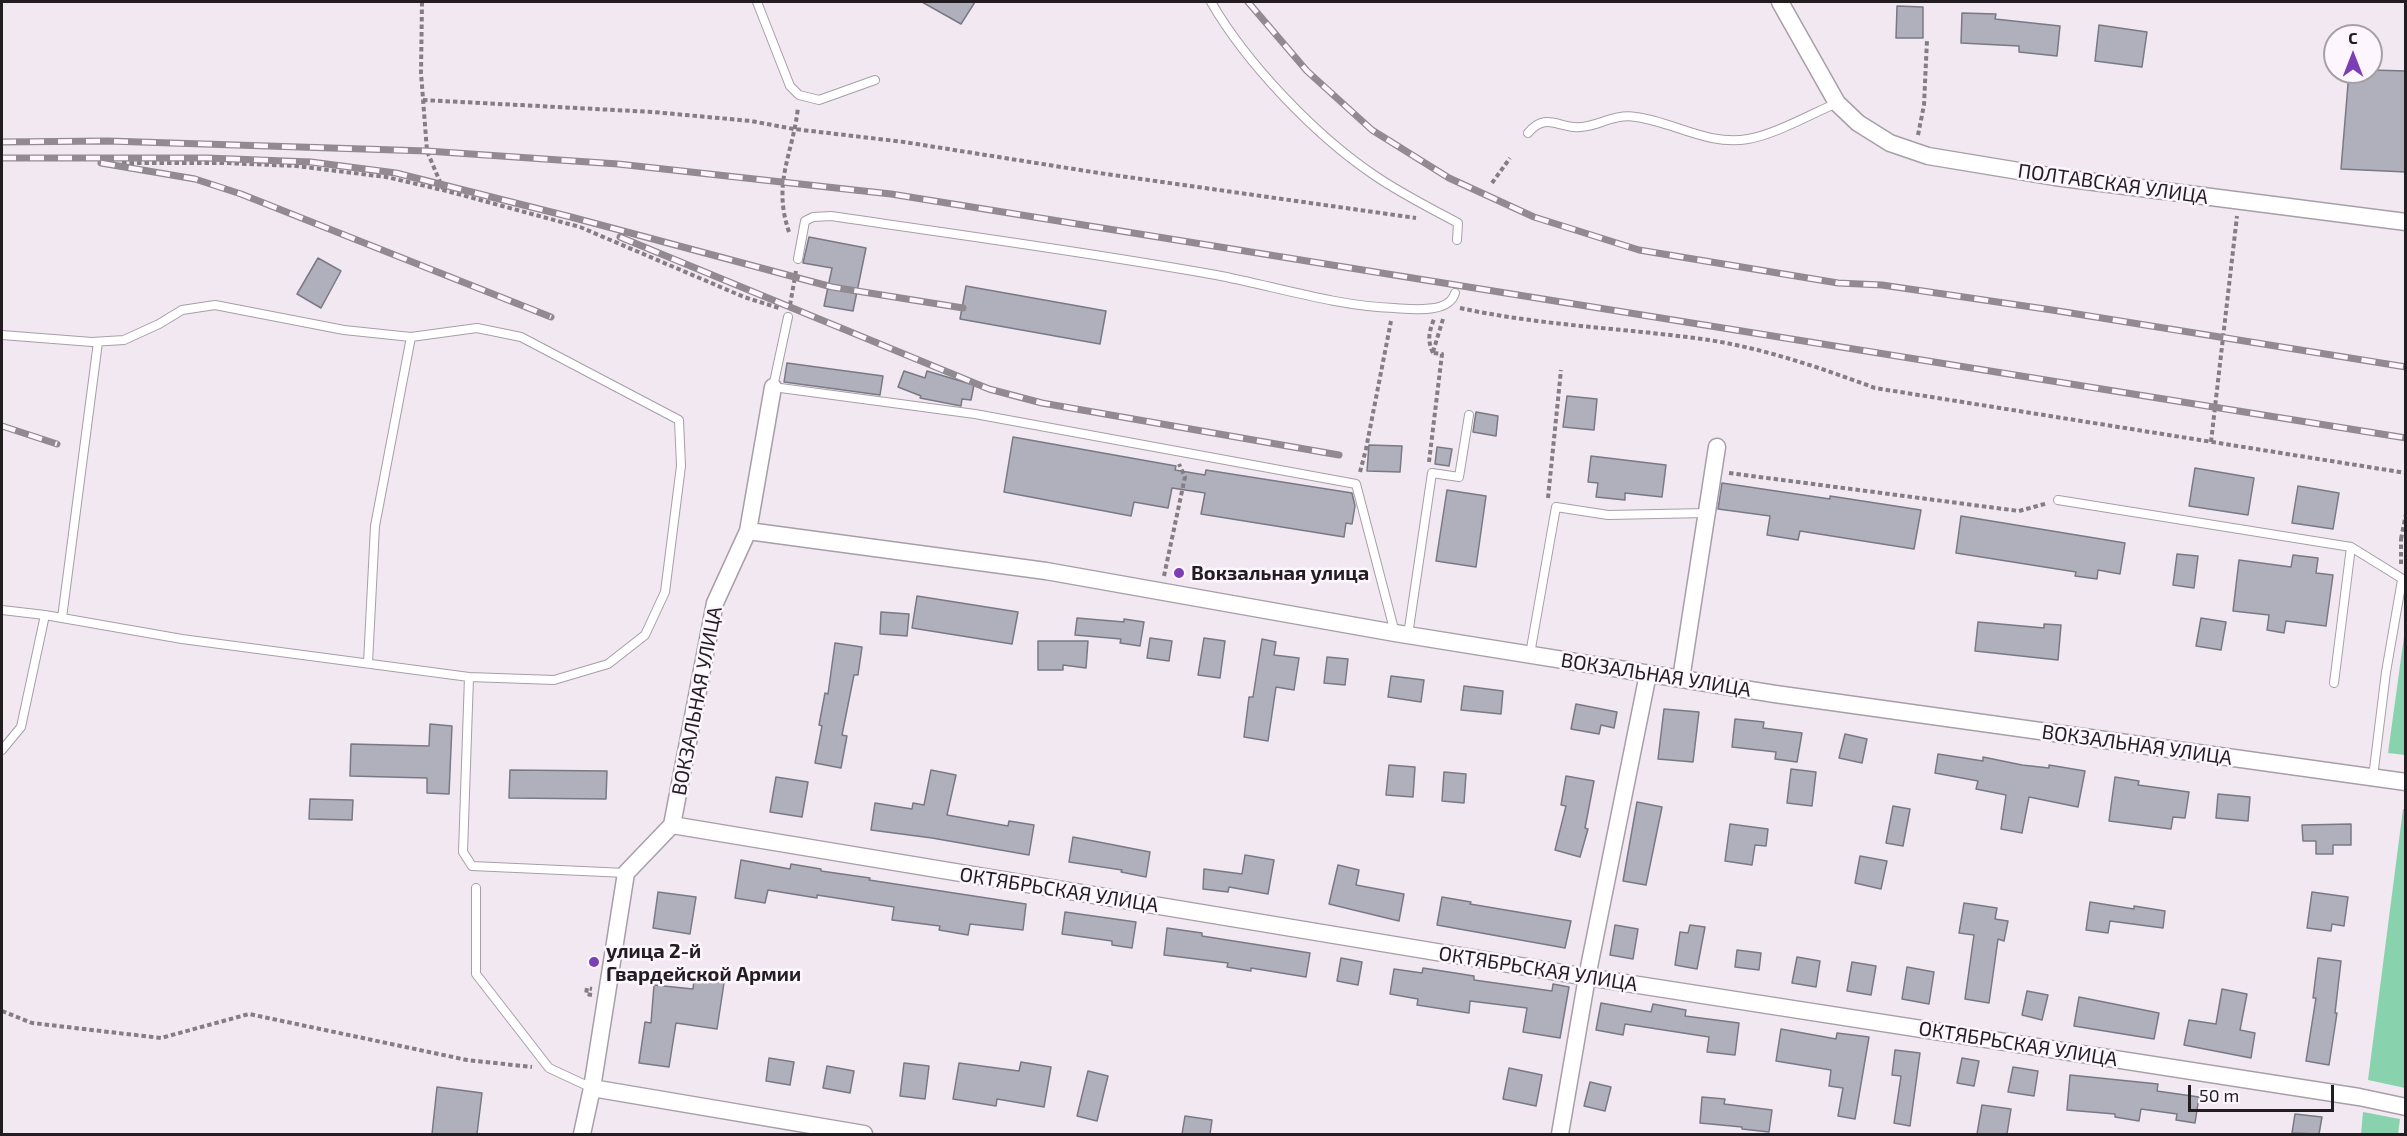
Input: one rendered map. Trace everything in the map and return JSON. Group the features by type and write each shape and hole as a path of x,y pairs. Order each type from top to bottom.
{"street":[{"name":"ПОЛТАВСКАЯ УЛИЦА","path":"1780,2 1837,103 1858,123 1890,143 1915,152 2055,177 2406,222"},
{"path":"748,531 773,387"},
{"path":"1682,679 1717,447"},
{"name":"ВОКЗАЛЬНАЯ УЛИЦА","path":"672,825 715,603 748,531 1046,571 1402,634 1787,696 2406,782"},
{"path":"1560,1134 1587,977 1648,674"},
{"path":"582,1134 592,1088 626,873 672,825"},
{"name":"ОКТЯБРЬСКАЯ УЛИЦА","path":"672,825 1587,977 2359,1097 2406,1107"},
{"path":"592,1088 864,1134"}],"lane":[{"path":"757,2 790,86 799,95 819,100 875,80"},
{"path":"1211,2 1220,18 1268,81 1337,146 1374,176 1458,224 1457,240"},
{"path":"1528,133 1535,125 1542,122 1587,127 1609,118 1623,116 1638,117 1701,137 1748,139 1837,103"},
{"path":"798,259 805,221 813,217 831,216 1217,275 1299,293 1393,308 1433,308 1447,305 1455,293"},
{"path":"2,335 98,342 124,340 159,324 182,310 215,305 344,330 411,337 477,328 521,337 679,420 681,466 665,592 645,635 608,664 554,680 469,677 182,639 45,615 2,610"},
{"path":"788,317 773,387 975,414 1356,484 1402,634"},
{"path":"368,663 375,526 411,337"},
{"path":"62,618 98,342"},
{"path":"1402,634 1432,473 1459,477 1469,415"},
{"path":"2058,500 2351,547 2404,580 2386,672 2373,777"},
{"path":"1530,654 1556,507 1608,515 1707,513"},
{"path":"2334,683 2351,547"},
{"path":"2,750 21,727 45,615"},
{"path":"469,677 463,852 472,866 626,873"},
{"path":"476,888 476,974 549,1068 592,1088"}],"path":[{"path":"422,2 423,100 427,151 443,190"},
{"path":"1915,152 1924,105 1927,40"},
{"path":"788,317 798,259 784,218 781,200 786,160 799,95"},
{"path":"423,100 653,112 751,121 1424,219"},
{"path":"1492,183 1510,158"},
{"path":"122,163 296,166 386,177 443,190 580,227 744,297 779,308 788,317"},
{"path":"2211,442 2239,201"},
{"path":"1447,305 1515,319 1711,341 1812,364 1875,388 2406,473"},
{"path":"1433,353 1429,344 1429,331 1436,314 1447,305"},
{"path":"1433,353 1447,305"},
{"path":"1356,484 1366,449 1393,308"},
{"path":"1432,473 1428,465 1442,354 1433,353"},
{"path":"1556,507 1548,499 1561,370"},
{"path":"1161,592 1185,477 1173,450"},
{"path":"1713,471 2019,511 2058,500"},
{"path":"2404,580 2403,539 2406,514"},
{"path":"2,1011 33,1023 161,1038 249,1014 467,1060 549,1068"}],"green space":[{"path":"2405,629 2405,755 2388,753"},
{"path":"2403,809 2406,809 2405,1088 2368,1080"},
{"path":"2363,1112 2400,1119 2398,1134 2361,1134"}],"building":[{"path":"922,2 975,2 961,24"},
{"path":"1897,6 1923,7 1923,38 1896,38"},
{"path":"1962,13 1996,14 1995,19 2060,26 2057,56 2019,52 2019,46 1961,43"},
{"path":"2099,25 2147,32 2142,67 2095,61"},
{"path":"2383,70 2406,71 2406,172 2341,169 2348,84 2383,84"},
{"path":"809,237 866,248 853,311 824,306 832,268 803,263"},
{"path":"318,258 341,271 321,308 297,294"},
{"path":"966,286 1106,311 1100,344 960,319"},
{"path":"787,363 883,376 880,395 784,382"},
{"path":"904,371 925,378 927,371 974,385 971,400 962,399 961,406 920,398 921,396 898,387"},
{"path":"1567,396 1597,399 1594,430 1563,427"},
{"path":"1476,412 1498,416 1496,436 1473,432"},
{"path":"1013,437 1176,466 1175,470 1205,475 1206,470 1352,493 1355,506 1352,524 1346,523 1344,537 1201,514 1205,493 1172,488 1168,508 1134,502 1131,516 1004,492"},
{"path":"1369,445 1402,446 1400,472 1367,471"},
{"path":"1437,447 1452,449 1449,466 1435,464"},
{"path":"1591,456 1666,465 1662,497 1625,493 1625,500 1596,497 1598,483 1588,482"},
{"path":"2195,468 2254,478 2248,515 2189,506"},
{"path":"1722,483 1921,510 1914,549 1800,531 1798,540 1767,535 1770,516 1718,509"},
{"path":"2298,486 2339,493 2333,529 2292,523"},
{"path":"1447,490 1486,496 1476,567 1436,561"},
{"path":"1961,516 2125,543 2120,574 2098,570 2097,579 2075,576 2076,572 1956,553"},
{"path":"2177,554 2198,556 2194,588 2173,585"},
{"path":"2293,555 2318,558 2316,573 2333,575 2326,626 2286,621 2284,633 2267,630 2269,615 2233,611 2239,560 2291,567"},
{"path":"917,596 1018,612 1012,644 912,628"},
{"path":"881,612 909,614 907,636 880,634"},
{"path":"1077,618 1124,622 1124,619 1144,622 1140,646 1120,643 1121,639 1075,635"},
{"path":"2201,618 2226,622 2221,650 2196,646"},
{"path":"1978,622 2044,628 2044,624 2061,625 2058,660 1975,651"},
{"path":"1150,638 1172,641 1169,661 1147,658"},
{"path":"1204,638 1225,641 1220,678 1198,675"},
{"path":"1262,639 1276,642 1274,655 1299,658 1294,690 1276,687 1268,741 1244,737 1249,697 1253,697"},
{"path":"1038,641 1088,641 1086,668 1063,665 1063,670 1038,670"},
{"path":"835,643 862,647 858,675 854,675 842,735 847,736 841,768 815,763 822,726 819,725 825,693 828,694"},
{"path":"1327,657 1348,659 1345,685 1324,683"},
{"path":"1391,676 1424,680 1421,702 1388,697"},
{"path":"1464,686 1503,691 1501,714 1461,710"},
{"path":"1576,704 1617,712 1614,728 1601,725 1599,734 1571,729"},
{"path":"1664,709 1699,712 1693,762 1658,759"},
{"path":"1735,719 1764,722 1763,728 1802,733 1797,762 1775,759 1776,752 1732,747"},
{"path":"430,724 452,726 449,794 427,793 427,778 350,776 351,744 429,746"},
{"path":"1845,734 1867,739 1862,763 1839,758"},
{"path":"1938,754 1983,761 1983,757 2022,765 2049,768 2049,765 2085,771 2078,807 2029,797 2022,833 2001,829 2006,795 1976,789 1978,781 1935,773"},
{"path":"1389,765 1415,767 1413,797 1386,795"},
{"path":"1791,769 1816,772 1812,806 1787,803"},
{"path":"510,770 607,771 606,799 509,798"},
{"path":"931,770 956,775 947,815 1008,826 1009,821 1034,825 1029,855 871,830 875,803 912,809 913,803 924,805"},
{"path":"1444,772 1466,774 1464,803 1442,801"},
{"path":"1566,776 1594,781 1585,828 1588,829 1580,857 1555,850 1566,806 1561,805"},
{"path":"776,777 808,782 802,817 770,812"},
{"path":"2115,777 2139,781 2138,785 2189,792 2185,818 2173,817 2171,829 2109,821"},
{"path":"2218,794 2250,797 2248,821 2216,818"},
{"path":"310,799 353,800 352,820 309,819"},
{"path":"1637,802 1662,807 1646,885 1623,881"},
{"path":"1893,806 1910,809 1903,846 1886,843"},
{"path":"1730,824 1768,829 1766,846 1755,845 1752,865 1725,861"},
{"path":"2351,824 2351,845 2333,845 2333,854 2316,854 2316,841 2303,841 2302,825"},
{"path":"1073,837 1150,852 1146,877 1121,872 1122,870 1069,862"},
{"path":"1245,855 1274,860 1268,894 1229,887 1228,892 1203,889 1204,869 1242,874"},
{"path":"1860,856 1887,861 1881,889 1855,883"},
{"path":"741,860 790,869 791,864 870,878 869,880 1026,904 1023,930 970,924 968,935 939,930 940,926 892,920 894,907 817,895 817,898 768,890 765,903 735,898"},
{"path":"1338,865 1359,870 1356,885 1404,894 1399,921 1329,904"},
{"path":"658,892 696,897 690,934 653,928"},
{"path":"2312,892 2348,897 2344,926 2332,924 2331,931 2307,928"},
{"path":"1442,897 1571,921 1565,948 1437,925"},
{"path":"2090,902 2165,911 2163,928 2110,921 2108,933 2086,930"},
{"path":"1964,903 1997,908 1995,919 2008,921 2004,941 1998,939 1989,1003 1965,999 1974,935 1959,933"},
{"path":"1065,912 1136,922 1132,948 1112,945 1112,941 1062,934"},
{"path":"1615,925 1638,929 1633,959 1610,955"},
{"path":"1690,925 1705,927 1697,969 1675,965 1680,932 1688,933"},
{"path":"1167,928 1202,933 1202,936 1310,953 1306,977 1251,968 1251,971 1227,967 1228,963 1164,955"},
{"path":"1737,950 1761,953 1759,970 1735,967"},
{"path":"1797,957 1820,961 1816,987 1792,983"},
{"path":"1341,958 1362,962 1358,985 1337,981"},
{"path":"2318,958 2341,961 2335,1013 2337,1013 2329,1065 2306,1061 2316,998 2313,998"},
{"path":"1852,962 1876,966 1871,995 1847,991"},
{"path":"1907,967 1934,972 1929,1004 1902,999"},
{"path":"1423,968 1474,976 1474,980 1552,991 1553,984 1569,987 1560,1038 1523,1032 1527,1008 1470,1001 1469,1013 1417,1005 1418,999 1390,994 1394,969 1422,973"},
{"path":"694,979 724,983 717,1029 676,1023 669,1067 639,1063 645,1022 651,1023 654,985 693,989"},
{"path":"2222,989 2247,994 2240,1030 2255,1033 2251,1058 2184,1045 2189,1020 2216,1024"},
{"path":"2027,991 2048,995 2042,1020 2022,1015"},
{"path":"2079,997 2159,1013 2154,1039 2074,1026"},
{"path":"1601,1003 1651,1012 1653,1004 1686,1010 1685,1016 1739,1023 1735,1055 1707,1052 1709,1037 1625,1024 1623,1035 1596,1030"},
{"path":"1781,1029 1836,1039 1837,1033 1869,1037 1855,1119 1838,1116 1843,1088 1829,1086 1831,1070 1776,1061"},
{"path":"1895,1050 1920,1053 1910,1126 1894,1123 1901,1076 1892,1075"},
{"path":"769,1058 794,1062 790,1085 766,1081"},
{"path":"1962,1058 1979,1061 1974,1086 1957,1083"},
{"path":"1021,1062 1051,1067 1044,1107 997,1099 996,1106 953,1099 959,1063 1019,1071"},
{"path":"904,1063 929,1066 925,1099 900,1096"},
{"path":"827,1066 854,1071 850,1093 823,1088"},
{"path":"2013,1067 2038,1071 2034,1096 2008,1092"},
{"path":"1509,1068 1542,1075 1536,1106 1503,1099"},
{"path":"1088,1071 1108,1076 1097,1121 1077,1116"},
{"path":"2070,1075 2158,1084 2157,1091 2199,1097 2195,1123 2176,1120 2177,1114 2141,1109 2139,1121 2115,1117 2115,1114 2067,1110"},
{"path":"1590,1082 1611,1087 1605,1111 1584,1106"},
{"path":"437,1087 482,1093 477,1134 432,1134"},
{"path":"1702,1097 1725,1099 1724,1104 1772,1110 1769,1132 1700,1123"},
{"path":"1982,1105 2011,1109 2007,1134 1977,1134"},
{"path":"2295,1114 2322,1117 2319,1134 2292,1133"},
{"path":"1185,1116 1212,1120 1210,1134 1182,1134"}],"railway":[{"path":"1248,2 1307,71 1372,130 1449,178 1534,217 1639,250 1838,283 1882,285 2052,310 2406,367"},
{"path":"2,142 108,141 427,151 618,164 891,194 2406,438"},
{"path":"2,158 207,158 311,162 396,173 832,287 963,308"},
{"path":"101,163 195,179 241,194 551,317"},
{"path":"620,237 989,389 1042,403 1339,455"},
{"path":"2,426 57,444"}],"place":[{"name":"Вокзальная улица","path":"1179,573"},
{"name":"улица 2-й Гвардейской Армии","path":"594,962"}]}
